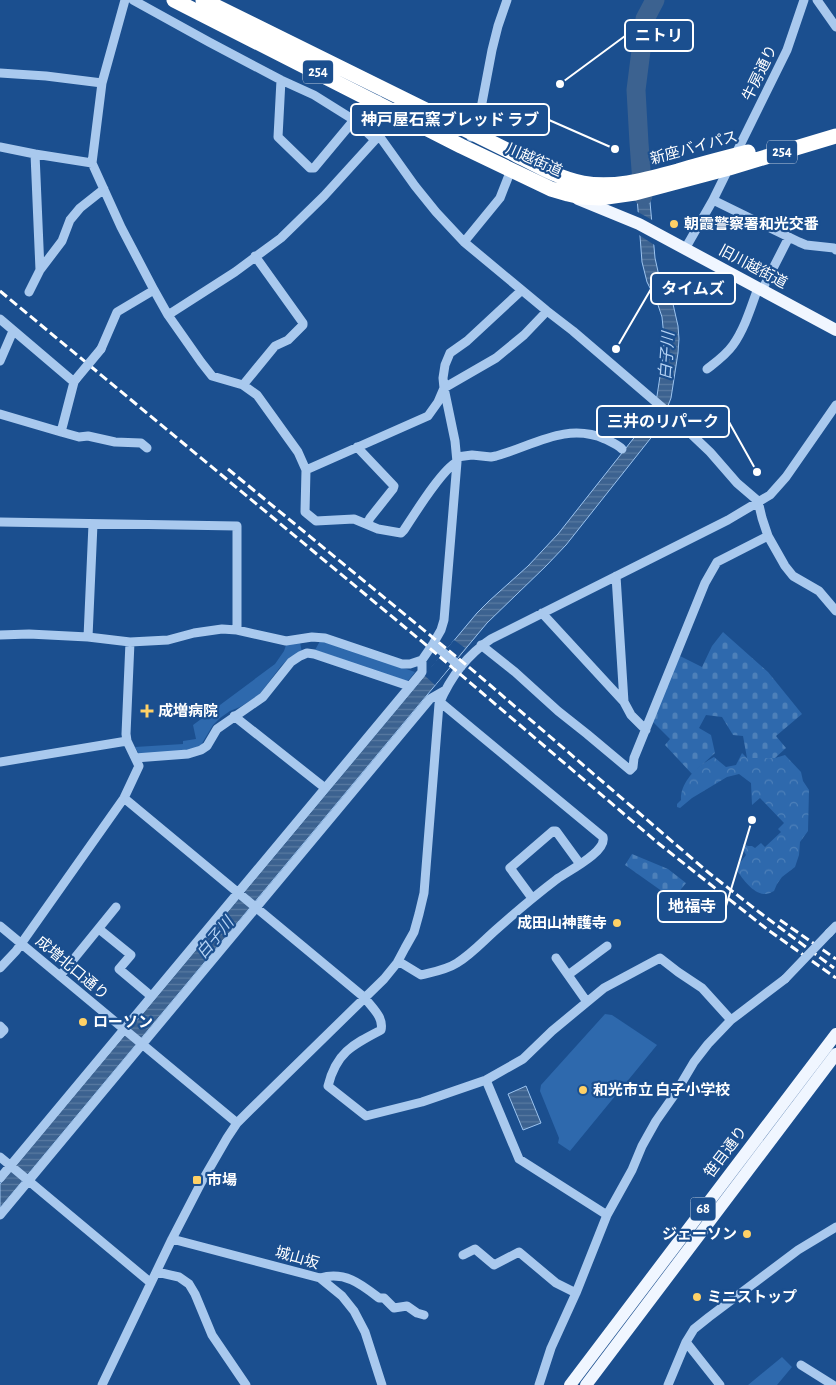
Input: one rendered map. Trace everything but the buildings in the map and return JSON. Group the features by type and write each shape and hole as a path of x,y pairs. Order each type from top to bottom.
{"highway":[{"name":"川越街道","path":"174,0 380,96 474,133 555,182 568,194 587,197"},
{"name":"川越街道","path":"203,0 380,96 461,146 511,170 555,182"},
{"name":"新座バイパス","path":"732,162 836,126"},
{"name":"新座バイパス","path":"587,197 611,197 634,187 836,136"},
{"name":"新座バイパス","path":"555,182 614,184 634,187"}],"main road":[{"name":"旧川越街道","path":"555,182 602,209 639,224 836,330"},
{"path":"587,197 602,209"},
{"name":"笹目通り","path":"570,1385 836,1034"},
{"name":"笹目通り","path":"586,1385 836,1054"}],"street":[{"path":"125,0 102,83 92,163 121,227 154,290 168,315 210,374 216,378 243,385 257,395 298,452 306,470 305,512 319,522 350,519 378,529 401,533 441,476 456,460 472,455 496,456 560,434 593,434 618,445 622,449"},
{"path":"133,0 314,96 354,120 377,139 436,212 464,242 671,415 710,452 737,483 758,501 768,536 785,566 793,576 815,588 836,610"},
{"path":"461,146 474,133 481,112 492,50 507,0"},
{"name":"牛房通り","path":"685,249 713,200 787,50 804,0"},
{"path":"817,0 836,27"},
{"path":"0,73 46,76 102,83"},
{"path":"281,80 278,137 310,168 314,168 354,120"},
{"path":"168,315 235,272 281,238 324,196 377,139 374,112 380,96"},
{"path":"0,147 92,163"},
{"path":"35,154 40,270"},
{"path":"464,242 500,198 511,170"},
{"path":"30,292 40,270 62,241 70,220 80,208 104,189"},
{"path":"713,200 806,244 834,248 836,250"},
{"path":"707,369 722,358 732,346 760,289 789,237"},
{"path":"243,385 275,346 288,340 303,325 255,256"},
{"path":"61,432 75,381 101,349 117,312 154,290"},
{"path":"0,1178 125,1030 151,996 239,894 422,672 422,660 441,630 444,620 456,460 444,388 445,365 450,353 468,341 522,290"},
{"path":"306,470 428,416 438,402 444,388 496,358 524,335 547,311"},
{"path":"0,319 75,381"},
{"path":"0,361 13,331"},
{"path":"102,1385 172,1239 205,1176 237,1124 384,979 398,961 414,932 424,893 440,702 444,691 461,667 481,645 490,639 728,520 770,495 786,477 836,405"},
{"path":"0,414 79,437 88,436 115,442 142,443 147,448"},
{"path":"357,447 394,486 394,489 367,524"},
{"path":"0,522 237,526 237,630"},
{"path":"88,637 93,524"},
{"path":"481,645 516,672 558,711 628,769 632,769 634,758 705,583 717,562 768,536"},
{"path":"616,576 624,702"},
{"path":"542,614 624,702 631,715 646,730"},
{"path":"0,635 29,634 88,637 130,642 168,640 194,633 222,629 237,630 286,640 312,637 325,638 402,664 410,664 422,660"},
{"path":"0,968 16,951 124,798 139,766 127,741 130,642"},
{"path":"433,644 461,667"},
{"path":"135,758 188,754 201,750 207,746 217,729 262,697 292,662 307,653 409,686"},
{"path":"0,1215 254,907 430,699 444,691"},
{"path":"398,961 421,975 443,970 456,964 475,951 532,898 596,854 603,843 603,837 440,702"},
{"path":"234,716 325,788"},
{"path":"0,762 127,741"},
{"path":"124,798 365,998 380,1018 381,1030 355,1044 338,1060 328,1086 366,1116 422,1102 486,1080 523,1059 604,988 660,958 702,988 731,1020"},
{"path":"532,898 510,868 553,831 556,831 580,864"},
{"path":"60,976 116,907"},
{"name":"成増北口通り","path":"0,926 237,1124"},
{"path":"99,929 131,955 119,969 151,996"},
{"path":"539,1385 551,1348 576,1293 607,1215 656,1121 694,1062 731,1020 785,979 833,930"},
{"path":"568,975 607,946"},
{"path":"556,958 587,1002"},
{"path":"0,1026 4,1030 0,1034"},
{"path":"486,1080 519,1159 607,1215"},
{"path":"0,1156 151,1283"},
{"path":"668,1385 686,1342 694,1329 798,1250 836,1227"},
{"name":"城山坂","path":"172,1239 320,1278 342,1296 354,1311 365,1332 382,1385"},
{"path":"463,1255 475,1249 494,1265 519,1252 556,1283 576,1293"},
{"path":"156,1272 179,1277 189,1284 212,1335 246,1385"},
{"path":"320,1278 343,1276 353,1280 379,1298 384,1298 394,1308 407,1306 417,1313 424,1315"},
{"path":"686,1342 720,1385"},
{"path":"801,1365 833,1385"}],"green space":[{"path":"723,632 768,672 802,714 776,736 786,748 775,758 747,758 743,736 733,735 722,717 706,715 699,728 711,735 715,753 692,774 665,745 670,739 652,721 680,656 702,667 712,646"},
{"path":"320,641 332,643 415,672 407,682 315,650"},
{"path":"300,642 302,653 290,657 259,695 220,718 213,725 201,745 188,751 139,754 135,747 183,744 183,741 196,739 193,725 275,664 286,645"},
{"path":"742,753 747,758 775,758 785,755 801,772 803,781 809,790 808,831 800,842 799,855 795,867 782,877 774,891 767,894 762,894 753,889 737,871 739,864 746,855 743,844 755,848 761,843 765,847 781,832 778,829 784,823 760,798 752,805 751,783 739,774 727,777 692,798 680,808 677,807 681,800 683,787 696,769 714,757 726,767 736,765"},
{"path":"632,854 668,869 686,883 673,899 625,865"},
{"path":"605,1014 612,1015 657,1045 570,1151 558,1143 559,1138 540,1091 541,1085"},
{"path":"782,1357 792,1367 777,1385 748,1385"}],"water":[{"path":"647,168 655,258 659,276 673,304 679,339 671,398 662,421 654,434 566,545 487,623 0,1208 0,1184 477,613 528,566 558,534 637,434 649,415 657,396 664,350 662,317 647,282 642,262 635,171"},
{"path":"526,1086 541,1123 523,1130 508,1094"}],"pier":[{"path":"636,211 654,221 656,246 639,235"},
{"path":"454,640 465,648 435,685 424,675"}],"waterway":[{"name":"白子川","path":"643,196 636,90 645,19 655,0"}],"railway":[{"path":"0,291 419,639 658,843 768,930 836,978"},
{"path":"228,469 476,673 709,873 834,968"},
{"path":"780,920 836,959"}],"place":[{"name":"ニトリ","path":"560,84"},
{"name":"神戸屋石窯ブレッド ラブ","path":"615,149"},
{"name":"朝霞警察署和光交番","path":"674,224"},
{"name":"タイムズ","path":"616,349"},
{"name":"三井のリパーク","path":"757,472"},
{"name":"成増病院","path":"147,711"},
{"name":"地福寺","path":"752,820"},
{"name":"成田山神護寺","path":"617,923"},
{"name":"ローソン","path":"83,1022"},
{"name":"和光市立 白子小学校","path":"583,1090"},
{"name":"市場","path":"197,1180"},
{"name":"ジェーソン","path":"747,1234"},
{"name":"ミニストップ","path":"697,1297"}]}
